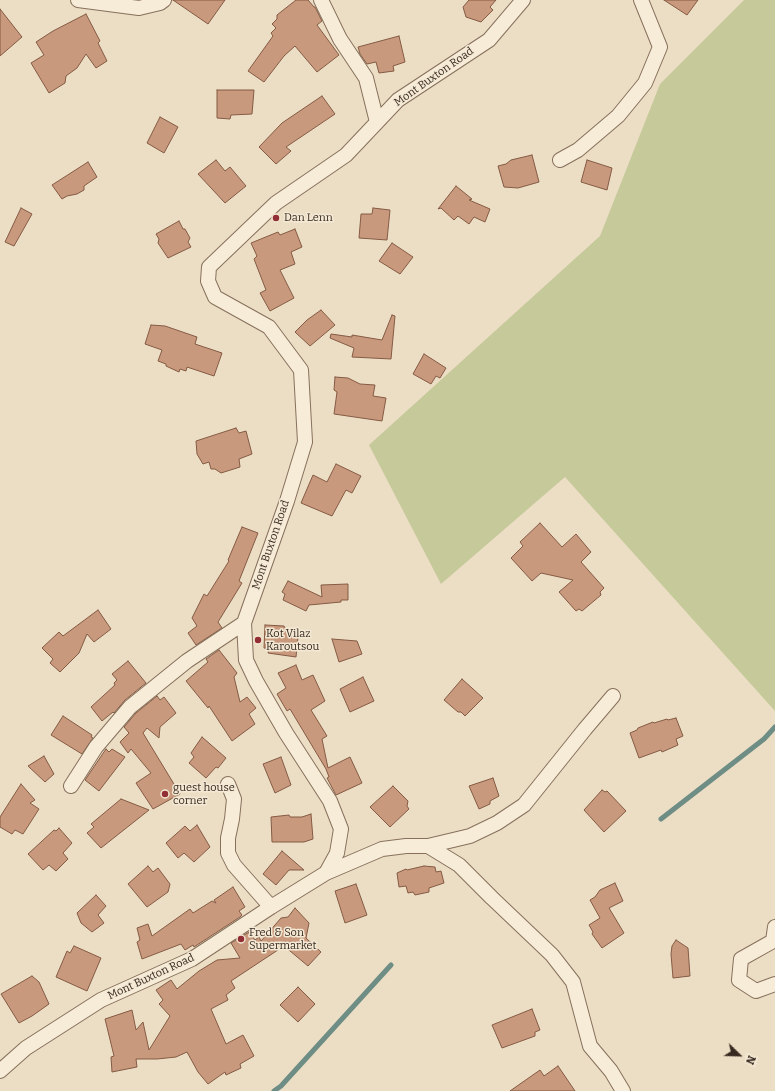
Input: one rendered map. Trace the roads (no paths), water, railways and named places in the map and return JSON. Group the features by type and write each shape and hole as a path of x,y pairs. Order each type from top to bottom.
{"street":[{"path":"78,0 139,8 160,3 164,0"},
{"path":"322,0 340,39 366,78 377,122"},
{"name":"Mont Buxton Road","path":"0,1070 26,1048 101,1000 192,958 326,873 337,853 341,829 330,801 286,733 256,681 246,660 244,623 287,501 305,442 301,370 270,328 216,297 208,281 209,267 276,203 346,155 398,100 489,40 523,0"},
{"path":"560,160 578,150 618,116 645,83 660,47 641,0"},
{"path":"71,786 96,747 130,707 187,661 244,623"},
{"path":"326,873 382,849 406,846 428,846 470,836 496,823 524,805 613,696"},
{"path":"228,784 234,799 228,838 228,853 234,865 271,907"},
{"path":"428,846 459,865 552,955 574,982 590,1046 611,1071 623,1091"},
{"path":"775,927 773,941 741,959 739,980 756,991 775,984"}],"waterway":[{"path":"661,819 764,739 775,727"},
{"path":"274,1091 281,1086 391,965"}],"place":[{"name":"Dan Lenn","path":"276,218"},
{"name":"Kot Vilaz Karoutsou","path":"258,640"},
{"name":"guest house corner","path":"165,794"},
{"name":"Fred & Son Supermarket","path":"241,939"}]}
